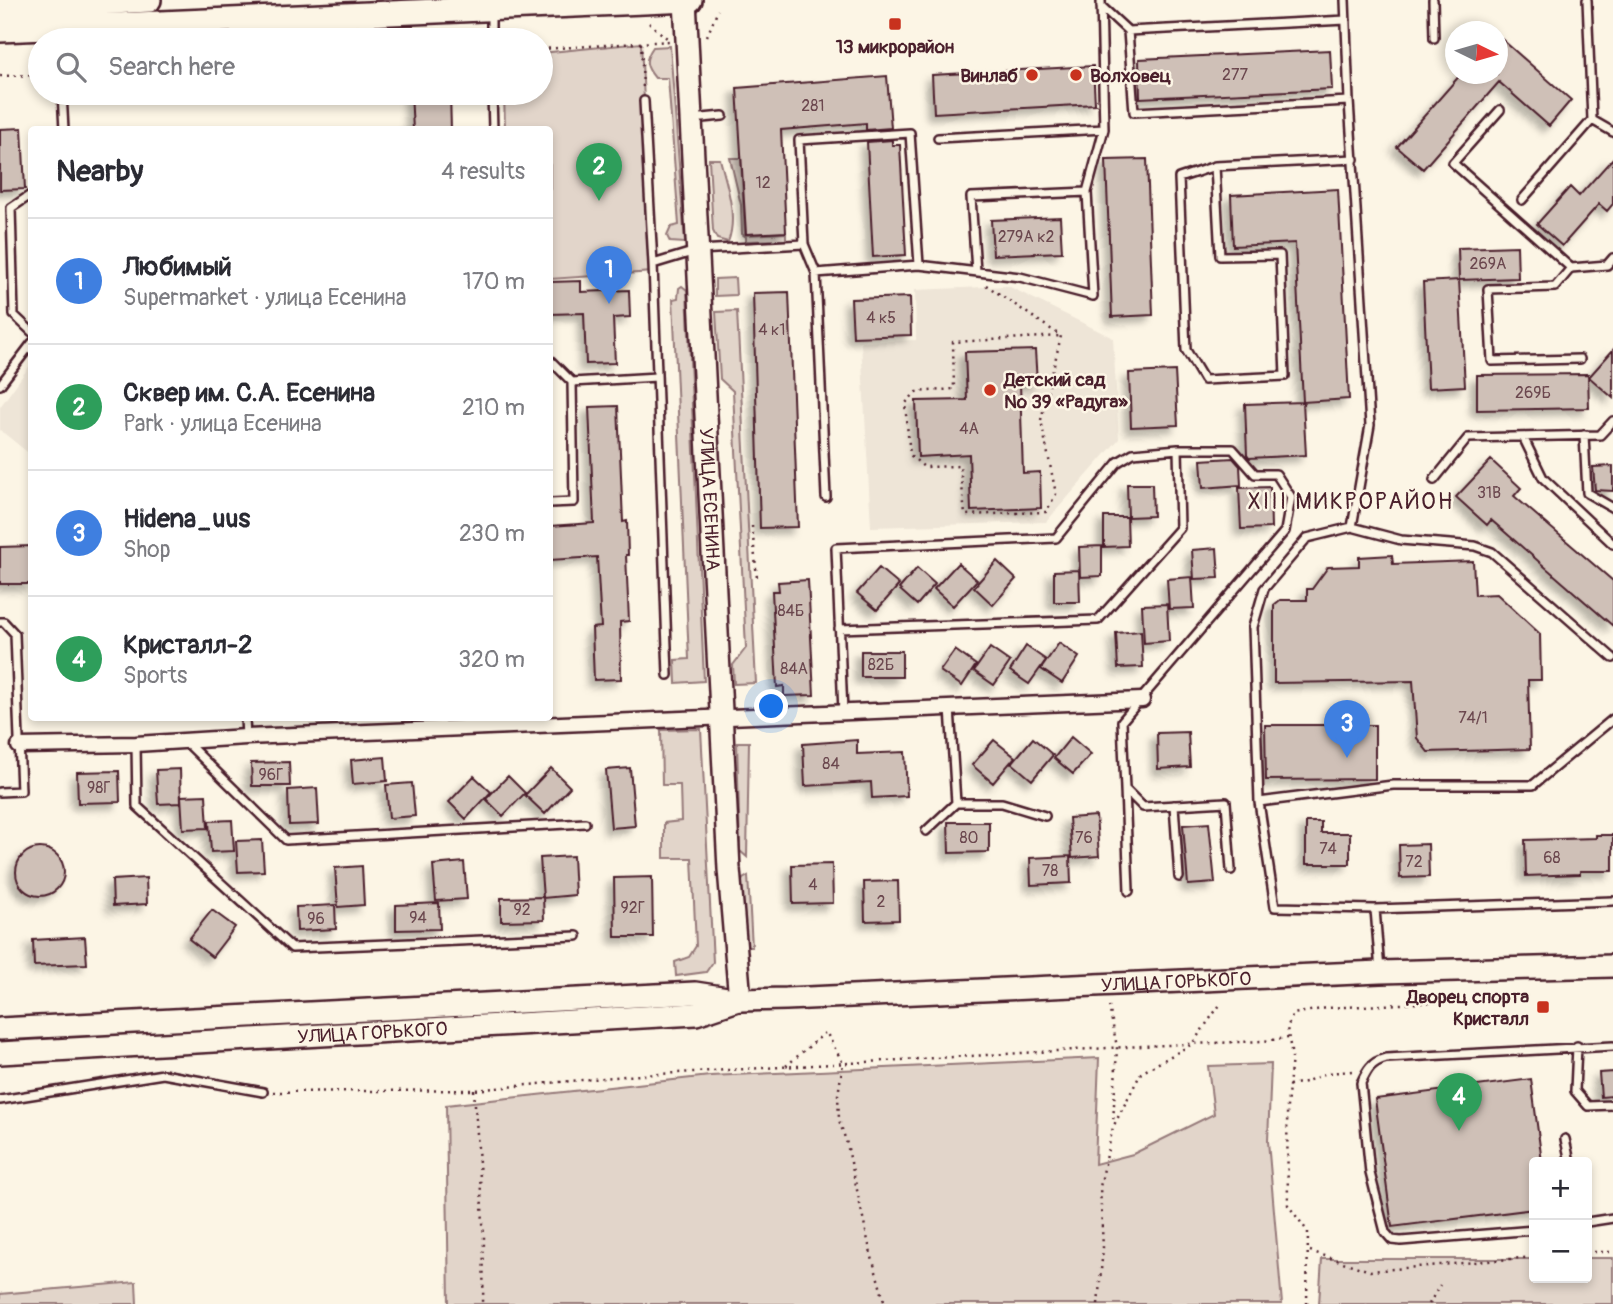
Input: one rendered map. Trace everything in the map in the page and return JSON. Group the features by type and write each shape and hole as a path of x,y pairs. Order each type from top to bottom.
{"main road":[{"path":"0,8 59,24 149,0"},
{"name":"УЛИЦА ЕСЕНИНА","path":"685,0 729,869 740,1000"},
{"path":"0,30 59,24 690,0"},
{"name":"УЛИЦА ГОРЬКОГО","path":"0,1028 695,993 740,1000 1380,972 1613,966"},
{"name":"УЛИЦА ГОРЬКОГО","path":"0,1053 696,1014 740,1000"}],"street":[{"path":"553,721 843,713 1142,700"},
{"path":"19,746 136,744 534,721"}],"lane":[{"path":"1345,0 1370,425 1352,527"},
{"path":"1433,0 1434,37"},
{"path":"1522,200 1592,120 1587,0"},
{"path":"1101,3 1128,31 1133,112 1349,101"},
{"path":"816,274 919,265 1020,277 1093,296 1087,192 1104,129 1101,3"},
{"path":"491,9 491,28"},
{"path":"1128,31 1346,20"},
{"path":"644,101 653,264 668,674"},
{"path":"63,105 64,126"},
{"path":"492,105 493,126"},
{"path":"1500,110 1453,163 1571,268"},
{"path":"692,119 723,116"},
{"path":"1592,120 1613,132"},
{"path":"938,138 1104,129"},
{"path":"826,497 816,274 804,244 799,140 910,133 919,265"},
{"path":"1214,166 1220,256 1280,255 1285,376 1204,380 1186,350 1179,178 1214,166 1354,159"},
{"path":"976,271 971,197 1087,192"},
{"path":"28,197 10,208 14,315 28,327"},
{"path":"653,264 699,250 804,244"},
{"path":"1580,359 1492,361 1488,289 1555,287 1571,268 1607,265 1613,258"},
{"path":"0,385 28,349"},
{"path":"553,363 572,382 574,502 553,503"},
{"path":"572,382 657,377"},
{"path":"1601,435 1613,421"},
{"path":"1584,435 1587,493 1613,508"},
{"path":"1434,480 1468,438 1613,435"},
{"path":"1524,437 1543,478 1613,544"},
{"path":"839,629 1098,620 1180,528 1178,449"},
{"path":"843,713 836,548 1056,538 1118,461 1133,453 1178,449 1233,449 1255,474 1276,474 1291,497 1284,531 1122,721 1129,891"},
{"path":"1613,658 1492,552 1475,546 1401,540 1352,527 1307,538 1264,589 1253,627 1259,802 1275,907 1375,909 1613,901"},
{"path":"0,622 4,622 15,634 21,791 0,792"},
{"path":"950,708 956,803"},
{"path":"1259,802 1393,785 1533,785 1613,719"},
{"path":"245,721 246,737"},
{"path":"186,741 286,840 584,823"},
{"path":"136,744 137,806 292,948 577,936"},
{"path":"1125,789 1143,807 1226,802 1231,870"},
{"path":"926,831 956,803 1002,803 1045,816"},
{"path":"1174,805 1179,877"},
{"path":"1375,909 1380,972"},
{"path":"1577,1046 1576,1091 1588,1107 1613,1105"},
{"path":"1529,1230 1392,1240 1385,1232 1370,1173 1361,1083 1366,1070 1375,1061 1386,1058 1613,1046"},
{"path":"0,1100 163,1074 263,1092"},
{"path":"1565,1139 1569,1157"},
{"path":"1592,1221 1613,1218"}],"path":[{"path":"706,38 718,10"},
{"path":"553,48 670,41 644,19"},
{"path":"641,43 644,101"},
{"path":"0,76 28,75"},
{"path":"963,269 1061,336"},
{"path":"1061,336 1041,420 1056,494 1045,512 965,515 960,467 924,467 910,455 905,404 916,392 954,389 953,342 1061,336"},
{"path":"752,526 757,578"},
{"path":"1307,1304 1310,1251 1308,1232 1288,1205 1287,1107 1292,1057 1287,1028 1293,1014 1316,1010 1529,997"},
{"path":"1113,1127 1141,1073 1192,1044 1222,1002"},
{"path":"1098,1304 1103,1248 1100,1187 1113,1127 1116,1047 1109,1006"},
{"path":"784,1067 826,1032 843,1063 838,1095 839,1120 885,1304"},
{"path":"263,1092 474,1090 625,1076 1288,1038"},
{"path":"1289,1085 1327,1073 1366,1070"},
{"path":"474,1090 484,1236 483,1304"},
{"path":"1310,1251 1370,1271 1529,1257"},
{"path":"1592,1252 1613,1252"},
{"path":"1429,1304 1440,1285"}],"shaded area":[{"path":"641,43 653,272 553,279 553,126 505,126 504,105 553,105 553,52"},
{"path":"670,46 685,243 670,242 667,236 671,227 679,225 668,78 655,78 647,63 653,47"},
{"path":"730,158 741,158 745,235 786,233 786,240 746,241 742,234 741,205"},
{"path":"709,159 720,159 728,191 732,222 728,242 717,239 713,231"},
{"path":"735,278 736,295 715,296 715,279"},
{"path":"682,286 687,290 704,681 676,683 675,660 689,659 673,299 678,298 679,288"},
{"name":"Детский сад № 39 «Радуга»","path":"1008,286 1113,338 1119,439 1046,522 871,527 861,342 916,340 915,290"},
{"path":"737,311 756,683 734,684 733,665 746,648 733,391 720,379 716,312"},
{"path":"28,368 28,453 0,430 0,407"},
{"path":"701,729 713,962 706,972 676,976 675,962 689,957 696,946 692,858 664,858 664,823 681,821 680,785 662,785 661,730"},
{"path":"737,742 749,742 747,857 740,851"},
{"path":"748,876 752,947 743,947 741,884"},
{"path":"1099,1058 1095,1164 1133,1154 1214,1114 1208,1066 1271,1064 1268,1141 1282,1304 449,1304 446,1105 710,1076"},
{"path":"1592,1258 1613,1258 1613,1304 1319,1304 1322,1259 1529,1259 1529,1283 1592,1283"},
{"path":"136,1282 137,1304 0,1304 0,1294"}],"building":[{"path":"1508,45 1571,100 1549,126 1501,84 1508,84"},
{"path":"1330,50 1332,89 1140,98 1139,59"},
{"path":"1093,66 1095,104 934,113 932,75"},
{"path":"887,76 891,128 866,130 866,123 781,130 786,232 746,234 737,88"},
{"path":"1452,84 1497,84 1423,169 1397,147"},
{"path":"412,105 450,105 451,126 413,126"},
{"path":"22,128 25,189 0,190 0,129"},
{"path":"892,140 892,145 900,145 906,255 873,257 867,142"},
{"path":"1613,158 1613,204 1607,211 1599,204 1562,246 1537,224 1570,187 1579,196"},
{"path":"1147,159 1153,315 1112,317 1106,160"},
{"path":"1338,189 1349,399 1303,402 1295,243 1233,246 1231,195"},
{"path":"1060,217 1062,252 993,255 991,220"},
{"path":"1517,246 1518,278 1459,280 1458,248"},
{"path":"1459,280 1465,386 1428,388 1423,282"},
{"path":"581,281 581,292 629,290 630,317 613,318 615,363 586,364 584,313 553,314 553,282"},
{"path":"789,292 798,527 760,528 753,293"},
{"path":"910,297 911,335 853,337 851,299"},
{"path":"1035,350 1037,383 1020,383 1023,473 1040,472 1041,508 971,511 969,454 918,457 916,401 967,400 965,352"},
{"path":"1613,350 1613,398 1589,377"},
{"path":"1175,371 1178,425 1131,427 1129,373"},
{"path":"1588,374 1589,408 1477,410 1477,375"},
{"path":"1303,402 1306,455 1249,458 1245,404"},
{"path":"618,406 623,522 627,521 629,621 620,622 621,679 594,680 592,628 601,627 597,557 553,560 553,526 594,523 589,407"},
{"path":"1233,458 1240,466 1241,485 1203,488 1201,460"},
{"path":"1491,460 1521,488 1514,496 1613,581 1613,626 1491,520 1487,525 1456,497"},
{"path":"1613,466 1613,491 1595,490 1593,467"},
{"path":"1127,484 1152,484 1153,516 1128,517"},
{"path":"1270,487 1271,528 1241,529 1239,488"},
{"path":"1104,517 1127,517 1128,546 1104,547"},
{"path":"28,546 28,584 0,584 0,547"},
{"path":"1102,546 1102,576 1080,577 1079,547"},
{"path":"1217,548 1219,578 1194,579 1192,550"},
{"path":"1392,555 1393,564 1473,561 1475,595 1497,594 1540,634 1541,680 1528,680 1530,749 1428,752 1417,738 1413,681 1274,683 1274,605 1280,600 1307,600 1307,589 1312,589 1328,567 1359,566 1359,557"},
{"path":"997,561 1016,579 993,605 974,587"},
{"path":"958,563 977,580 953,606 934,589"},
{"path":"879,568 899,585 877,610 857,593"},
{"path":"917,568 935,584 917,605 899,589"},
{"path":"1079,570 1080,602 1054,602 1054,571"},
{"path":"1192,577 1194,608 1169,609 1167,579"},
{"path":"808,580 814,695 784,696 784,686 777,687 772,591 779,591 778,582"},
{"path":"1167,604 1169,641 1144,643 1142,605"},
{"path":"1141,631 1143,667 1118,668 1116,633"},
{"path":"1059,643 1079,657 1062,683 1041,669"},
{"path":"1026,646 1046,660 1029,684 1010,671"},
{"path":"990,648 1010,662 994,685 974,671"},
{"path":"955,650 976,665 962,686 940,671"},
{"path":"861,651 902,651 902,677 861,677"},
{"path":"1265,725 1375,725 1375,779 1266,780"},
{"path":"1188,732 1190,767 1158,769 1157,733"},
{"path":"1071,737 1091,754 1073,774 1054,758"},
{"path":"1033,738 1053,755 1032,780 1012,763"},
{"path":"857,740 857,754 905,752 907,796 872,798 871,782 805,786 803,744"},
{"path":"994,740 1015,757 993,783 972,765"},
{"path":"385,757 387,781 353,784 351,760"},
{"path":"289,762 290,786 252,786 251,763"},
{"path":"551,768 570,787 545,814 525,795"},
{"path":"630,768 635,826 611,828 606,770"},
{"path":"180,769 181,803 158,804 156,770"},
{"path":"119,771 120,802 78,803 77,772"},
{"path":"474,776 491,792 466,819 449,802"},
{"path":"508,776 525,793 503,816 486,799"},
{"path":"412,783 415,816 389,818 386,785"},
{"path":"317,788 319,824 289,825 288,790"},
{"path":"206,795 208,828 183,829 181,796"},
{"path":"1096,816 1099,856 1072,858 1069,818"},
{"path":"232,820 234,851 211,852 209,821"},
{"path":"948,822 989,822 989,852 949,853"},
{"path":"1306,822 1321,822 1321,833 1350,833 1350,864 1306,864"},
{"path":"1209,823 1215,883 1188,885 1183,825"},
{"path":"1596,835 1613,835 1613,871 1526,876 1525,840 1596,838"},
{"path":"262,840 264,871 238,872 236,841"},
{"path":"1428,844 1429,877 1400,878 1399,845"},
{"path":"40,848 57,855 64,872 57,889 40,896 23,889 16,872 23,855"},
{"path":"573,856 575,895 543,898 540,858"},
{"path":"1070,856 1071,883 1031,885 1030,858"},
{"path":"464,862 467,899 436,901 433,865"},
{"path":"832,864 833,903 793,904 792,865"},
{"path":"362,866 364,905 338,907 335,868"},
{"path":"652,877 653,937 615,937 614,878"},
{"path":"146,878 147,904 113,906 112,880"},
{"path":"898,881 899,920 865,921 864,882"},
{"path":"543,897 544,920 501,921 501,898"},
{"path":"439,903 440,929 396,930 396,905"},
{"path":"335,905 336,929 297,931 296,907"},
{"path":"212,910 235,927 212,957 189,939"},
{"path":"85,937 87,964 34,966 33,940"},
{"path":"1613,1072 1613,1096 1601,1097 1599,1073"},
{"path":"1531,1079 1541,1157 1529,1157 1529,1210 1392,1227 1375,1099"}],"place":[{"name":"13 микрорайон","path":"895,24"},
{"name":"Винлаб","path":"1032,75"},
{"name":"Волховец","path":"1076,75"},
{"name":"Сквер им. С.А. Есенина","path":"599,201"},
{"name":"Любимый","path":"609,304"},
{"name":"Детский сад № 39 «Радуга»","path":"990,390"},
{"name":"Hidena_uus","path":"1347,758"},
{"name":"Дворец спорта Кристалл","path":"1543,1007"},
{"name":"Кристалл-2","path":"1459,1131"}],"district":[{"name":"XIII МИКРОРАЙОН","path":"1351,501"}]}
